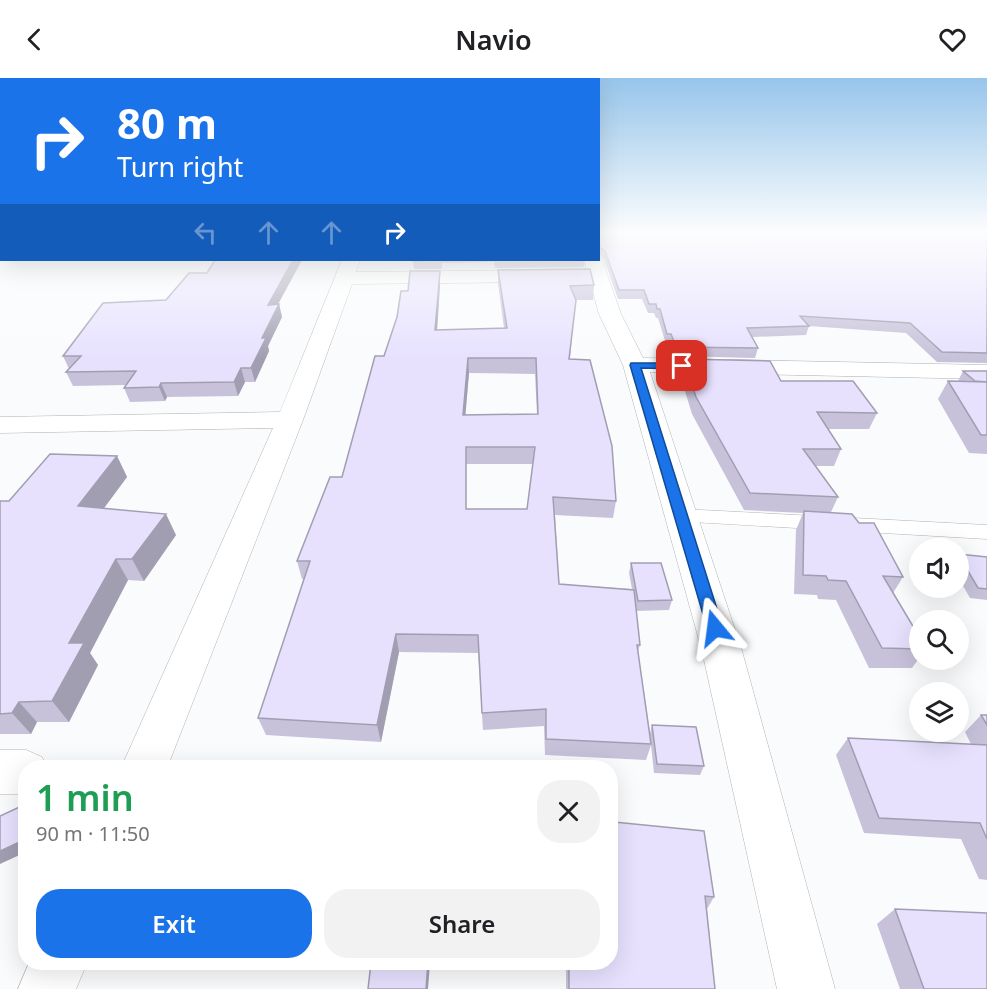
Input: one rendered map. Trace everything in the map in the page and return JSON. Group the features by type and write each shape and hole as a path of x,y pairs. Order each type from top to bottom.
{"street":[{"path":"147,760 290,420 346,275"},
{"path":"584,275 610,314 635,365 682,516 722,651 806,989"},
{"path":"635,365 987,372"},
{"path":"0,425 290,420"},
{"path":"0,772 18,772"},
{"path":"47,989 56,970"}],"lane":[{"path":"682,516 987,532"}],"building":[{"path":"188,275 285,275 268,305 279,304 262,338 266,338 251,368 241,368 234,382 161,383 159,387 124,388 136,371 66,372 81,356 63,356 103,303 166,300"},
{"path":"410,275 440,275 435,330 507,328 499,275 591,275 594,285 570,286 576,300 569,359 590,360 612,446 616,501 553,497 559,584 634,590 640,645 637,645 651,744 546,739 546,709 482,713 478,635 396,634 377,725 258,718 310,561 297,561 330,477 342,477 375,356 384,356 397,317 401,291 408,291","holes":["468,358 536,358 538,414 463,415","466,447 535,447 527,509 466,509"]},
{"path":"613,275 987,275 987,353 942,352 910,323 800,316 809,326 747,328 758,348 676,347 671,334 667,334 660,309 657,309 656,304 649,304 644,290 619,290"},
{"path":"683,359 770,361 781,381 853,381 877,413 817,412 841,449 803,449 838,497 750,493 696,397"},
{"path":"963,371 987,371 987,382 975,381"},
{"path":"948,381 987,382 987,435 981,435"},
{"path":"50,454 117,456 78,506 166,514 132,559 116,559 69,643 84,643 52,701 19,702 12,713 0,714 0,501 9,501"},
{"path":"804,511 852,514 859,523 874,523 903,577 883,576 909,620 909,649 882,648 846,581 828,580 826,576 803,575"},
{"path":"969,555 987,557 987,589 978,588 969,573"},
{"path":"631,563 661,563 672,600 638,601"},
{"path":"981,715 987,715 987,725"},
{"path":"652,725 696,727 704,766 657,764"},
{"path":"848,738 987,745 987,839 980,823 879,818"},
{"path":"18,808 18,843 0,851 0,816"},
{"path":"618,822 704,831 714,897 705,896 715,989 569,989 569,970 618,970"},
{"path":"895,909 987,913 987,989 924,989"},
{"path":"370,970 427,970 426,989 368,989"}],"route":[{"path":"682,366 635,365 715,628"}]}
